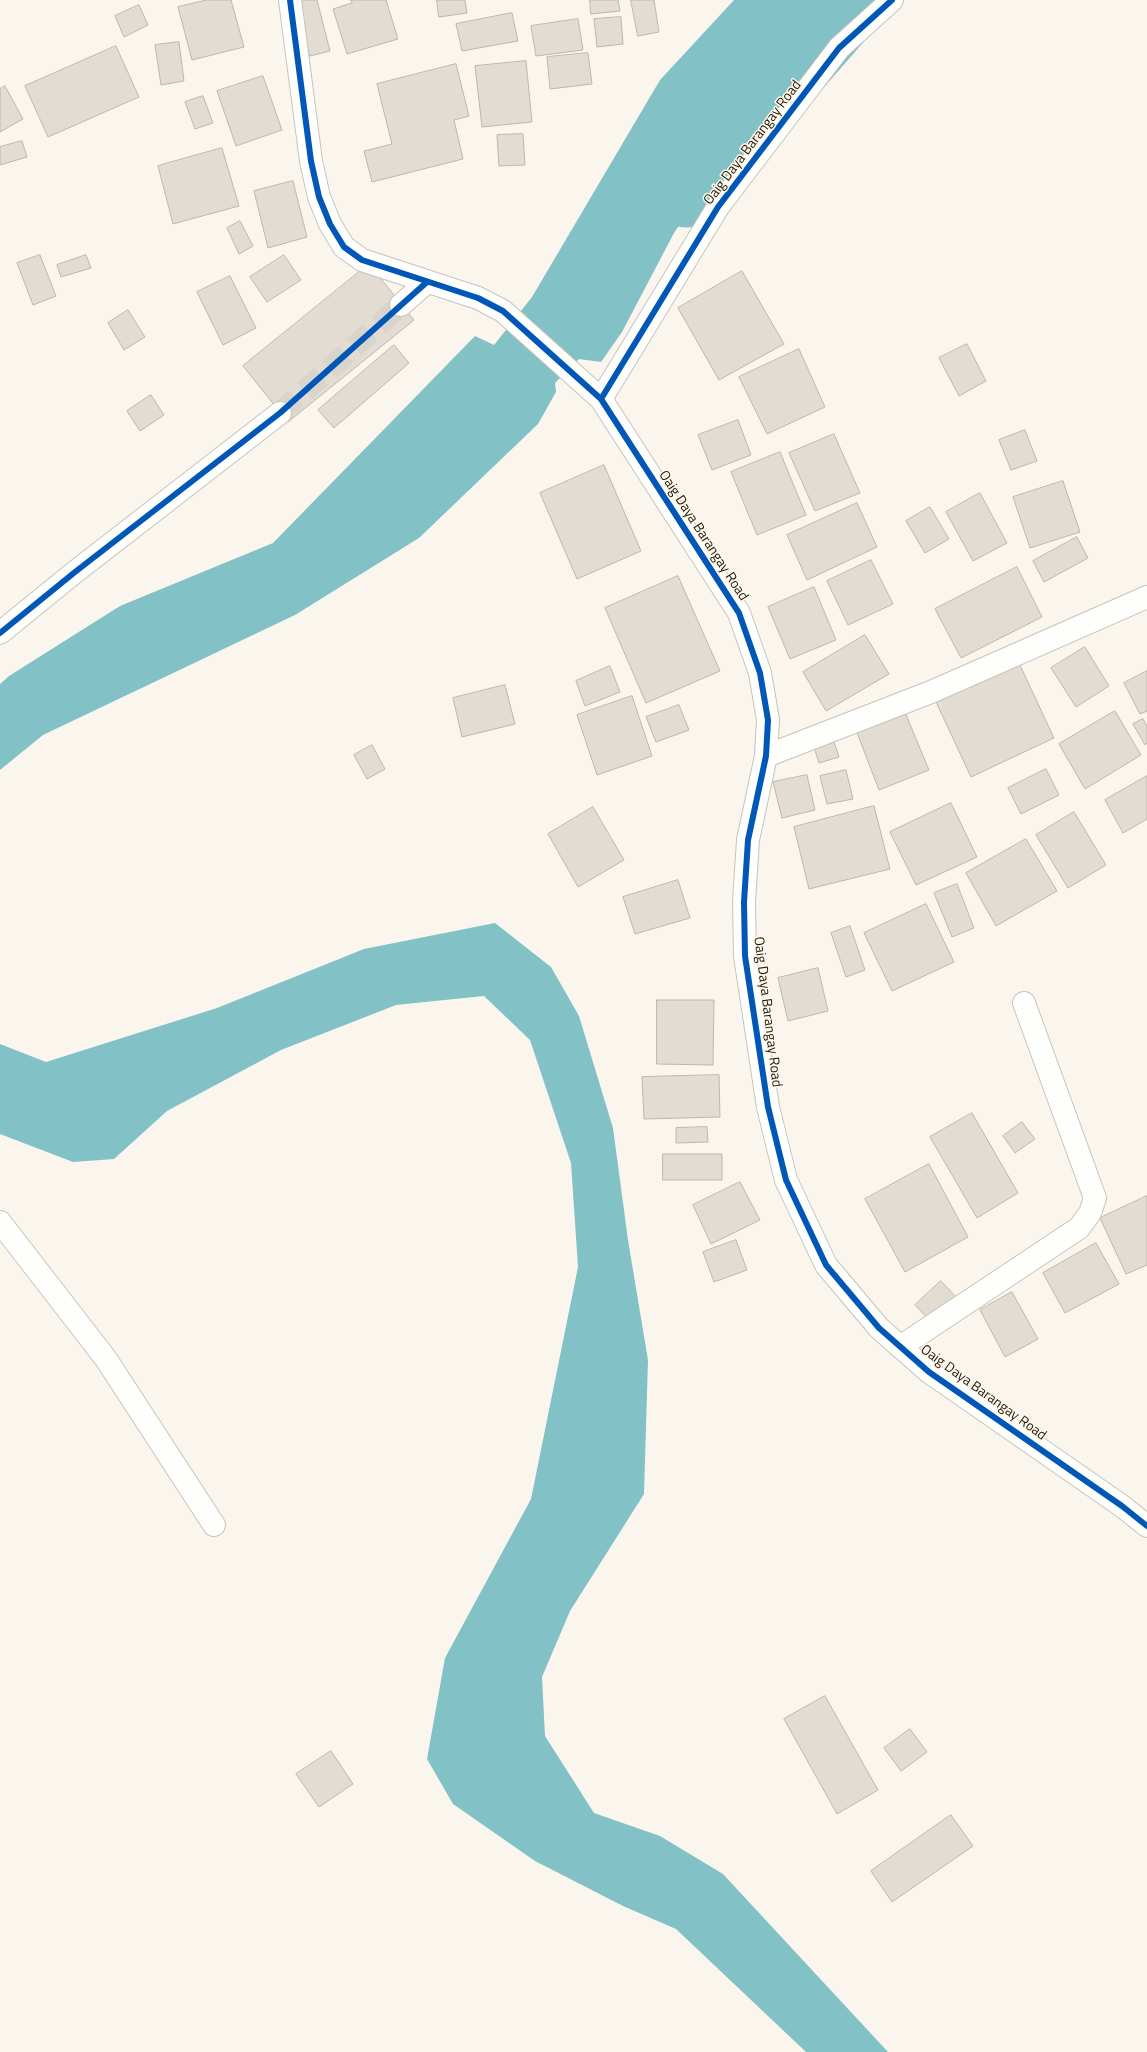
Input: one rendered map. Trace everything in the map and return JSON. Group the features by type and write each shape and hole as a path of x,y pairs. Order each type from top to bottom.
{"street":[{"path":"290,0 311,161 320,197 330,224 344,247 362,260 478,298 503,311 601,399"},
{"name":"Oaig Daya Barangay Road","path":"892,0 839,48 718,207 601,399 739,613 760,673 768,720 766,756 748,840 744,902 745,956 768,1107 786,1180 826,1265 879,1328 929,1372 1122,1506 1147,1526"},
{"path":"401,305 427,282"},
{"path":"0,633 75,572 280,413"},
{"path":"766,756 931,692 1147,597"},
{"path":"900,1347 1079,1228 1090,1213 1095,1198 1024,1003"},
{"path":"0,1222 106,1359 214,1525"}],"water":[{"path":"734,0 851,0 790,61 674,233 622,332 601,362 579,359 555,383 556,392 538,424 419,538 295,615 43,735 0,770 0,684 9,676 120,606 273,543 475,336 494,345 532,297 660,80"},
{"path":"495,923 551,967 579,1016 613,1128 628,1240 648,1360 644,1494 570,1611 542,1677 545,1736 594,1813 660,1836 723,1874 888,2052 806,2052 676,1929 623,1906 535,1861 453,1804 427,1759 445,1658 531,1499 578,1267 571,1163 530,1040 484,996 396,1005 281,1050 167,1111 114,1159 73,1162 0,1134 0,1044 46,1062 217,1008 364,949"}],"building":[{"path":"207,0 231,0 244,47 192,60 178,7"},
{"path":"296,0 317,0 330,51 310,56"},
{"path":"351,0 386,0 398,39 347,54 333,9 352,3"},
{"path":"437,0 465,0 467,13 439,17"},
{"path":"590,0 618,0 620,11 591,14"},
{"path":"631,0 654,0 659,32 638,36"},
{"path":"139,5 148,25 124,37 115,16"},
{"path":"512,13 518,41 462,51 456,24"},
{"path":"621,17 623,44 597,47 594,19"},
{"path":"578,19 583,50 536,56 531,26"},
{"path":"179,42 184,81 161,85 155,45"},
{"path":"116,46 139,97 48,137 25,86"},
{"path":"588,53 592,84 550,89 547,57"},
{"path":"526,61 532,122 482,127 475,66"},
{"path":"456,64 469,116 454,120 463,159 372,182 364,151 392,144 377,84"},
{"path":"263,76 282,130 236,146 217,91"},
{"path":"5,86 23,119 0,132 0,89"},
{"path":"203,96 213,123 195,129 185,102"},
{"path":"523,134 525,165 499,166 497,135"},
{"path":"22,141 27,157 0,165 0,147"},
{"path":"222,148 239,206 173,224 158,166"},
{"path":"293,181 307,237 268,248 254,191"},
{"path":"240,221 253,246 239,254 227,228"},
{"path":"40,255 56,296 33,305 17,263"},
{"path":"86,255 91,268 61,277 57,265"},
{"path":"284,255 301,280 267,302 250,277"},
{"path":"369,264 414,320 288,422 243,366"},
{"path":"742,271 784,344 719,380 678,308"},
{"path":"230,276 256,328 223,345 197,292"},
{"path":"128,310 145,337 124,350 108,323"},
{"path":"967,344 986,381 959,396 939,358"},
{"path":"394,345 409,363 334,428 318,410"},
{"path":"799,349 825,407 767,434 739,377"},
{"path":"151,395 164,415 140,431 127,411"},
{"path":"738,420 751,455 712,470 698,435"},
{"path":"1025,430 1037,461 1011,470 999,440"},
{"path":"834,434 860,493 815,511 789,453"},
{"path":"780,452 806,515 757,535 731,472"},
{"path":"604,465 641,551 577,579 540,493"},
{"path":"1063,481 1080,532 1030,548 1013,497"},
{"path":"980,493 1007,543 973,561 946,512"},
{"path":"857,503 877,547 807,580 787,535"},
{"path":"930,507 949,539 925,553 906,521"},
{"path":"1077,537 1088,558 1044,582 1033,561"},
{"path":"871,560 893,604 848,625 827,581"},
{"path":"1017,567 1042,617 961,658 935,609"},
{"path":"678,576 720,671 646,703 605,608"},
{"path":"814,587 836,640 790,659 768,607"},
{"path":"865,635 889,674 826,711 803,672"},
{"path":"1085,647 1109,686 1076,707 1051,668"},
{"path":"1019,663 1054,738 971,777 936,702"},
{"path":"610,666 620,692 585,706 576,681"},
{"path":"1147,671 1147,711 1140,714 1124,683"},
{"path":"505,685 515,724 462,737 453,698"},
{"path":"632,696 652,756 597,775 577,715"},
{"path":"679,705 689,730 656,742 646,717"},
{"path":"904,710 929,770 879,790 856,730"},
{"path":"1115,711 1141,755 1085,789 1059,744"},
{"path":"1143,719 1147,726 1147,743 1145,745 1133,724"},
{"path":"833,739 839,757 819,763 813,744"},
{"path":"372,745 385,769 367,779 354,755"},
{"path":"1046,769 1059,795 1021,814 1008,788"},
{"path":"846,770 853,799 827,804 820,776"},
{"path":"807,775 815,810 782,818 773,782"},
{"path":"1147,776 1147,819 1123,833 1105,800"},
{"path":"951,803 977,857 916,885 890,832"},
{"path":"874,806 890,869 809,889 794,827"},
{"path":"593,807 624,860 578,887 548,834"},
{"path":"1074,812 1106,865 1068,888 1036,835"},
{"path":"1026,839 1057,891 996,926 966,873"},
{"path":"678,880 690,918 635,934 623,897"},
{"path":"957,884 974,928 952,937 934,893"},
{"path":"926,904 954,962 892,991 864,933"},
{"path":"850,926 865,970 846,977 831,933"},
{"path":"818,968 828,1011 788,1021 778,978"},
{"path":"657,1000 714,1000 713,1065 657,1064"},
{"path":"719,1075 720,1117 644,1119 642,1077"},
{"path":"972,1113 1018,1193 977,1218 930,1137"},
{"path":"1022,1122 1035,1139 1015,1153 1003,1136"},
{"path":"707,1127 708,1142 676,1143 676,1128"},
{"path":"663,1154 722,1154 722,1180 663,1180"},
{"path":"929,1164 968,1237 905,1272 865,1199"},
{"path":"740,1182 760,1220 711,1244 693,1205"},
{"path":"1147,1196 1147,1265 1126,1274 1100,1218"},
{"path":"736,1240 747,1270 714,1282 703,1252"},
{"path":"1096,1243 1119,1284 1065,1313 1043,1273"},
{"path":"941,1281 958,1299 932,1323 915,1305"},
{"path":"1012,1292 1038,1339 1005,1357 980,1310"},
{"path":"825,1696 878,1790 837,1814 784,1719"},
{"path":"910,1729 927,1752 901,1771 884,1748"},
{"path":"331,1751 353,1784 319,1807 296,1774"},
{"path":"951,1815 973,1846 892,1902 871,1871"}],"waterway":[{"path":"686,194 856,0"}],"tunnel":[{"path":"280,413 401,305"}],"cycle path":[{"path":"290,0 311,161 319,197 330,224 344,247 362,260 478,298 503,311 601,399"},
{"path":"892,0 839,48 718,207 601,399 739,613 760,673 768,720 766,756 748,840 744,902 745,956 768,1107 786,1180 826,1265 879,1328 929,1372 1122,1506 1147,1526"},
{"path":"0,633 75,572 280,413 427,282"}]}
